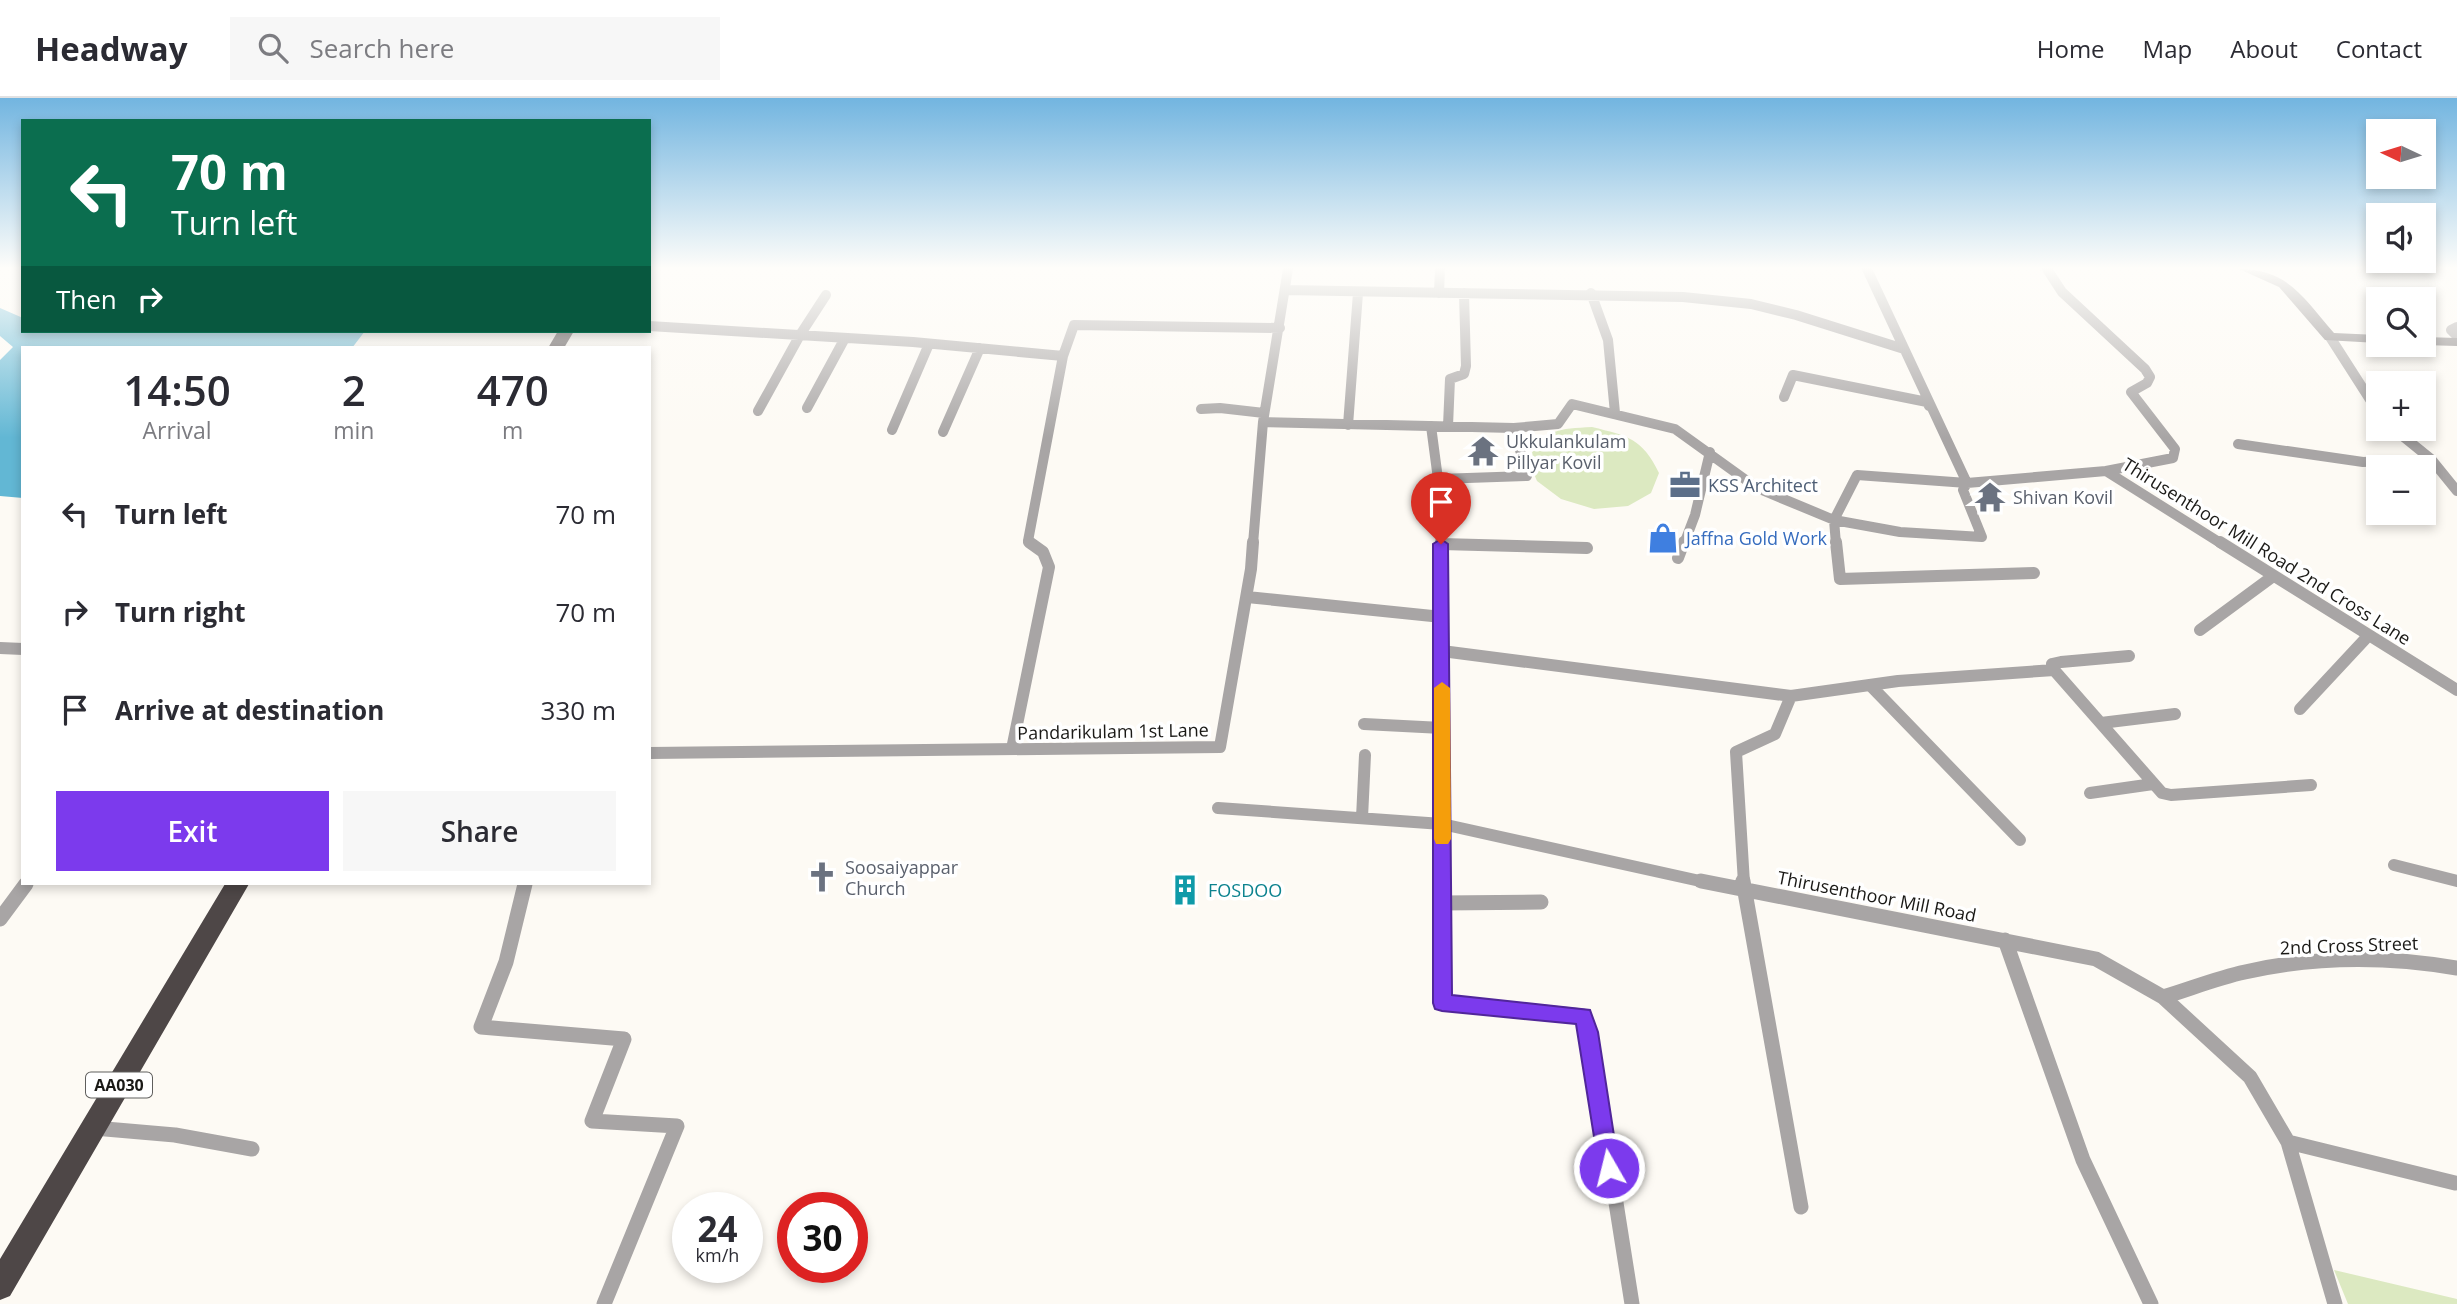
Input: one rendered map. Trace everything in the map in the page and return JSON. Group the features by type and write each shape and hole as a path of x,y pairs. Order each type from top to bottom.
{"highway":[{"name":"AA030","path":"0,1286 236,885"}],"street":[{"path":"758,411 807,325"},
{"path":"1012,749 1049,567 1043,552 1028,541 1063,356 1074,325"},
{"path":"1093,325 1280,328"},
{"path":"1348,425 1356,325"},
{"path":"1448,426 1450,379 1464,374 1466,366 1466,325"},
{"path":"1603,325 1608,340 1615,413"},
{"path":"1829,325 1904,349"},
{"path":"1201,409 1220,408 1263,417 1348,425 1514,428 1558,425 1572,404 1675,429 1757,488 1834,520 1900,532 1982,537 1964,490 1967,483 1893,325"},
{"path":"2098,325 2145,369 2150,377 2147,383 2131,392 2175,449 2173,458 2106,471"},
{"path":"2320,325 2366,393"},
{"path":"651,326 929,344 1063,356"},
{"path":"2457,327 2451,330 2457,336"},
{"name":"Pandarikulam 1st Lane","path":"651,753 1220,747 1247,597 1263,417 1280,328"},
{"path":"2330,337 2366,338"},
{"path":"807,408 845,338"},
{"path":"2436,341 2457,342"},
{"path":"892,430 929,344"},
{"path":"943,432 980,348"},
{"path":"1784,397 1793,375 1927,402 1929,406"},
{"path":"1431,426 1438,479 1441,544 1442,1003 1583,1016 1589,1032 1632,1304"},
{"path":"1438,479 1527,475 1514,428"},
{"path":"2409,441 2426,455"},
{"path":"2238,444 2366,462"},
{"path":"1678,558 1695,515 1710,452"},
{"path":"2436,465 2457,491"},
{"name":"Thirusenthoor Mill Road 2nd Cross Lane","path":"1834,520 1857,475 1967,483 2106,471 2457,690"},
{"path":"1834,520 1840,579 2034,573"},
{"path":"1441,544 1587,548"},
{"path":"2200,629 2272,577"},
{"path":"1247,597 1442,617"},
{"path":"2300,709 2368,636"},
{"path":"0,648 21,649"},
{"path":"1442,651 1791,696 1870,685 2054,670"},
{"path":"2129,656 2052,664 2054,670 2162,793 2171,795 2311,785"},
{"path":"1870,685 2020,840"},
{"path":"1791,696 1775,734 1736,752 1744,891 1801,1207"},
{"path":"2101,723 2175,714"},
{"path":"1364,724 1442,728"},
{"path":"1362,818 1366,755"},
{"path":"2090,793 2153,784"},
{"name":"Thirusenthoor Mill Road","path":"1218,808 1442,824 1744,891 2096,959 2163,997 2250,1076 2288,1142 2335,1304"},
{"path":"2394,865 2457,881"},
{"path":"0,919 25,885"},
{"path":"525,885 506,962 481,1027 624,1039 592,1121 677,1126 604,1304"},
{"path":"1442,903 1541,902"},
{"path":"2005,940 2083,1160 2151,1304"},
{"name":"2nd Cross Street","path":"2163,997 2244,972 2293,963 2422,961 2457,968"},
{"path":"94,1128 175,1135 253,1149"},
{"path":"2288,1142 2455,1182"}],"green space":[{"path":"1592,427 1625,436 1640,445 1659,473 1651,493 1628,506 1594,509 1561,499 1537,481 1528,460 1540,442 1554,432"},
{"path":"2334,1270 2457,1299 2457,1304 2348,1304"}],"water":[{"path":"0,325 21,325 21,333 363,333 354,346 21,346 21,498 0,496 0,360 13,347 0,336"}],"slow traffic":[{"path":"1442,688 1442,839"}],"place":[{"name":"Ukkulankulam Pillyar Kovil","path":"1483,451"},
{"name":"KSS Architect","path":"1685,485"},
{"name":"Shivan Kovil","path":"1990,497"},
{"name":"Jaffna Gold Work","path":"1663,538"},
{"name":"Soosaiyappar Church","path":"822,877"},
{"name":"FOSDOO","path":"1185,890"}],"route":[{"path":"1441,544 1442,1003 1583,1016 1589,1032 1609,1168"}]}
